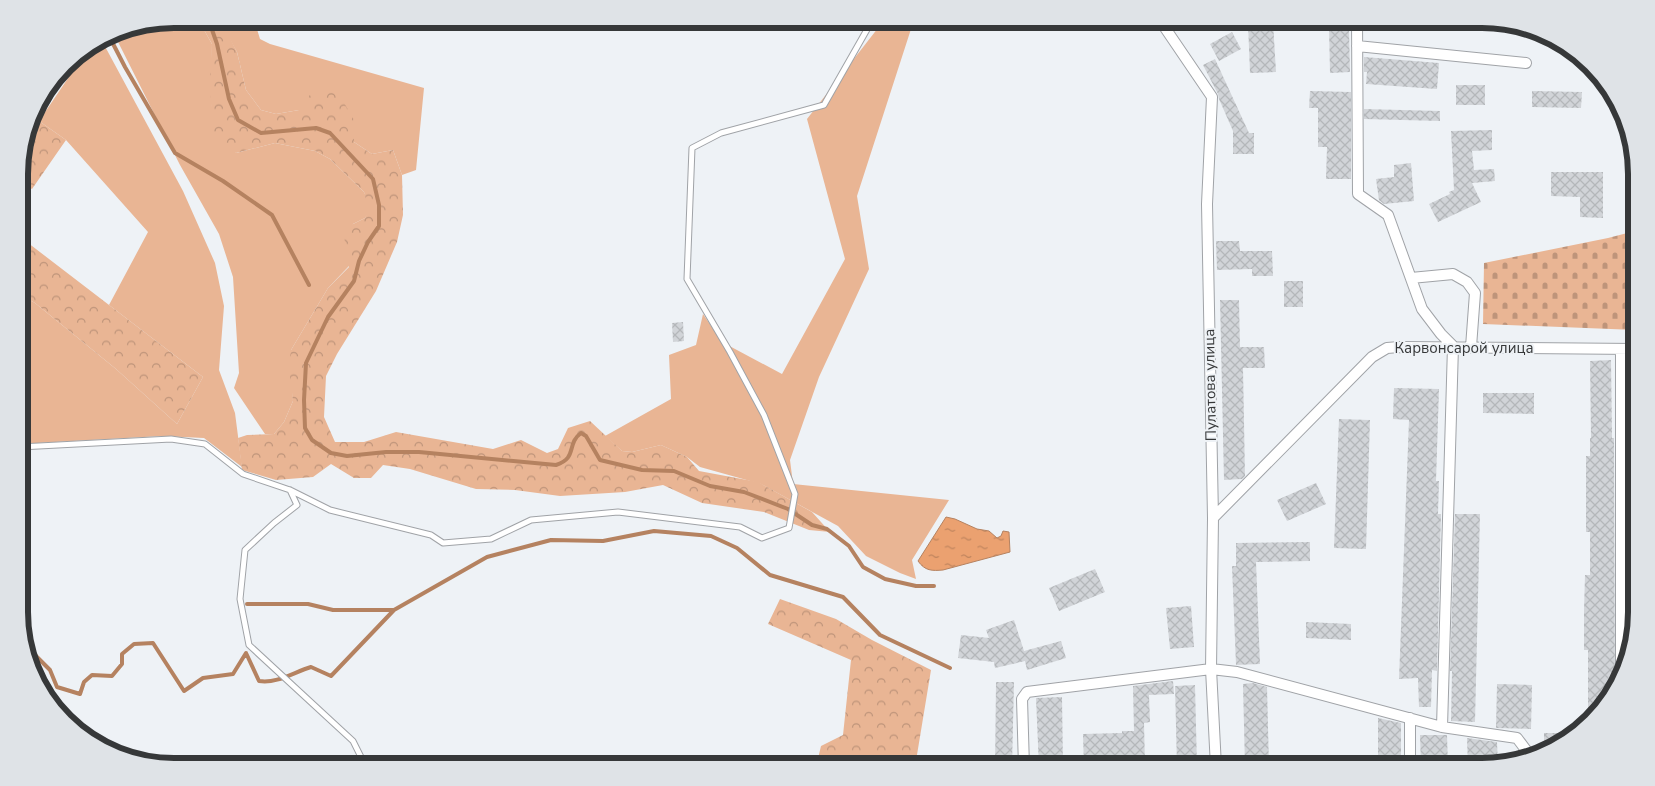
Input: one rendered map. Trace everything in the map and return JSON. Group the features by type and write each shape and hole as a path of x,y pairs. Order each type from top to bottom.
{"street":[{"name":"Пулатова улица","path":"1165,27 1212,97 1207,204 1213,518 1211,669 1216,758"},
{"path":"1357,27 1358,194 1388,215 1422,309 1453,346 1442,726"},
{"path":"1357,46 1526,63"},
{"path":"1411,278 1453,274 1467,282 1475,293 1471,347"},
{"name":"Карвонсарой улица","path":"1213,518 1372,356 1388,348 1453,346 1628,348"},
{"path":"1621,348 1621,655"},
{"path":"1024,758 1022,699 1027,692 1211,669 1237,672 1442,726 1517,738 1527,751"},
{"path":"1410,718 1410,758"}],"lane":[{"path":"27,447 171,439 204,444 243,474 290,490 330,510 431,535 443,543 491,540 531,520 618,512 740,527 762,538 789,528 796,494 764,415 730,352 686,280 692,148 720,133 824,105 868,27"},
{"path":"290,490 297,505 245,550 240,599 249,645 353,741 362,758"}],"green space":[{"path":"878,27 911,29 857,196 869,269 819,377 790,460 793,484 949,500 912,560 916,579 866,556 838,526 761,484 700,467 687,457 661,445 632,452 622,451 605,436 671,399 669,355 696,345 703,314 722,342 782,374 845,259 807,119"},
{"path":"203,28 212,44 211,105 236,153 275,143 315,151 330,159 364,192 371,209 365,218 353,224 349,266 328,288 291,350 293,401 284,422 274,434 265,434 234,388 239,373 233,277 219,234 180,165 117,40 145,30"},
{"path":"203,28 233,28 229,36 237,52 246,90 261,110 276,114 299,110 315,88 339,94 354,120 354,142 372,154 393,150 402,175 403,215 397,242 376,291 337,354 326,376 324,417 335,442 364,442 396,432 493,449 521,440 547,453 558,449 568,428 590,421 622,451 632,452 661,445 687,457 699,471 758,482 812,512 830,532 809,530 764,512 702,503 663,485 625,492 560,496 515,490 476,489 410,469 383,465 371,478 354,478 331,464 313,477 276,480 242,470 238,438 247,435 274,434 284,422 293,401 289,367 291,350 328,288 349,267 344,236 353,224 365,218 369,209 364,192 330,159 315,151 275,143 236,153 212,135 210,73 212,44"},
{"path":"233,28 257,28 260,39 270,44 424,88 416,170 402,175 393,150 372,154 354,142 354,120 299,110 276,114 261,110 246,90 237,52 228,36"},
{"path":"104,45 183,191 215,263 224,306 219,370 235,413 242,467 204,438 162,436 27,444 28,299 116,369 177,424 203,377 109,305 148,232 66,140 39,121 77,65 92,52"},
{"path":"39,121 66,140 32,189 28,187 28,164 30,145"},
{"path":"1628,233 1628,330 1483,324 1484,263"},
{"path":"28,243 203,377 177,424 116,369 28,299"},
{"path":"780,599 836,619 931,670 916,758 818,758 821,746 843,735 851,660 768,624"}],"water":[{"path":"946,517 977,529 989,531 997,538 1001,536 1003,531 1009,532 1010,552 943,570 926,569 918,561"}],"building":[{"path":"1248,27 1273,27 1276,72 1250,73"},
{"path":"1329,28 1349,28 1350,72 1330,73"},
{"path":"1232,32 1241,49 1219,61 1210,44"},
{"path":"1364,57 1439,63 1437,89 1366,84 1367,72 1364,72"},
{"path":"1215,59 1249,133 1254,133 1254,154 1233,154 1233,131 1218,94 1203,65"},
{"path":"1456,85 1485,85 1485,105 1456,105"},
{"path":"1310,91 1351,92 1351,179 1326,179 1327,147 1318,147 1318,108 1309,108"},
{"path":"1532,91 1582,92 1581,108 1532,107"},
{"path":"1364,109 1440,111 1440,121 1364,119"},
{"path":"1492,130 1492,150 1472,151 1474,170 1494,169 1495,181 1472,183 1481,202 1438,222 1429,204 1450,194 1449,192 1454,190 1451,131"},
{"path":"1411,163 1414,201 1384,204 1379,200 1376,179 1394,177 1394,165"},
{"path":"1551,172 1603,172 1603,218 1580,217 1580,197 1551,196"},
{"path":"1216,241 1239,241 1240,251 1272,251 1273,276 1252,276 1252,269 1217,270"},
{"path":"1284,281 1303,281 1303,307 1284,307"},
{"path":"1220,300 1239,300 1240,347 1264,347 1265,368 1243,368 1245,476 1242,479 1224,480"},
{"path":"683,322 684,341 673,342 672,323"},
{"path":"1611,360 1612,438 1614,438 1615,670 1608,685 1588,712 1588,650 1584,650 1584,611 1585,575 1590,575 1590,532 1586,532 1586,456 1590,456 1591,438 1590,361"},
{"path":"1394,388 1439,389 1436,481 1439,481 1438,514 1441,514 1437,671 1432,670 1431,707 1419,707 1418,678 1399,679 1409,420 1393,419"},
{"path":"1483,393 1534,393 1534,414 1483,413"},
{"path":"1339,419 1370,420 1366,549 1334,548"},
{"path":"1316,483 1326,504 1287,521 1277,500"},
{"path":"1455,514 1480,514 1475,722 1451,721 1452,671 1450,671"},
{"path":"1310,542 1310,561 1256,562 1260,664 1236,665 1232,566 1236,566 1236,543"},
{"path":"1095,569 1105,592 1059,611 1049,588"},
{"path":"1191,606 1194,647 1170,649 1166,608"},
{"path":"1014,620 1024,651 1061,641 1066,658 1027,670 1025,661 995,668 994,662 958,658 961,635 989,638 986,630"},
{"path":"1306,622 1351,624 1351,640 1306,638"},
{"path":"1173,681 1174,694 1149,695 1150,722 1144,723 1145,758 1084,758 1083,734 1134,731 1133,686"},
{"path":"996,682 1014,682 1012,758 995,758"},
{"path":"1253,683 1267,687 1269,758 1245,758 1243,684"},
{"path":"1497,684 1532,685 1531,729 1496,728"},
{"path":"1195,685 1197,758 1177,758 1175,686"},
{"path":"1062,697 1063,758 1039,758 1036,698"},
{"path":"1378,718 1401,723 1401,758 1378,758"},
{"path":"1544,733 1563,733 1554,739 1544,744"},
{"path":"1420,735 1447,735 1448,758 1421,758"},
{"path":"1467,738 1497,742 1498,757 1468,758"}],"waterway":[{"path":"211,28 217,44 229,99 238,120 261,133 316,128 330,133 373,179 379,205 379,226 368,242 359,261 354,281 328,317 306,363 305,428 312,440 331,453 347,456 386,452 419,452 556,465 567,459 574,442 581,433 586,436 600,460 642,470 674,471 710,486 744,492 788,509 812,525 827,529 849,546 863,567 885,579 916,586 934,586"},
{"path":"112,42 175,153 223,181 272,215 309,285"},
{"path":"33,653 50,670 57,687 80,694 84,682 92,675 112,676 122,664 122,654 134,644 153,643 184,691 203,678 233,674 246,653 259,681 272,681 311,667 331,676 394,610 487,557 551,540 603,541 654,531 711,536 737,548 770,575 843,597 880,635 950,668"},
{"path":"247,604 308,604 333,610 394,610"}]}
